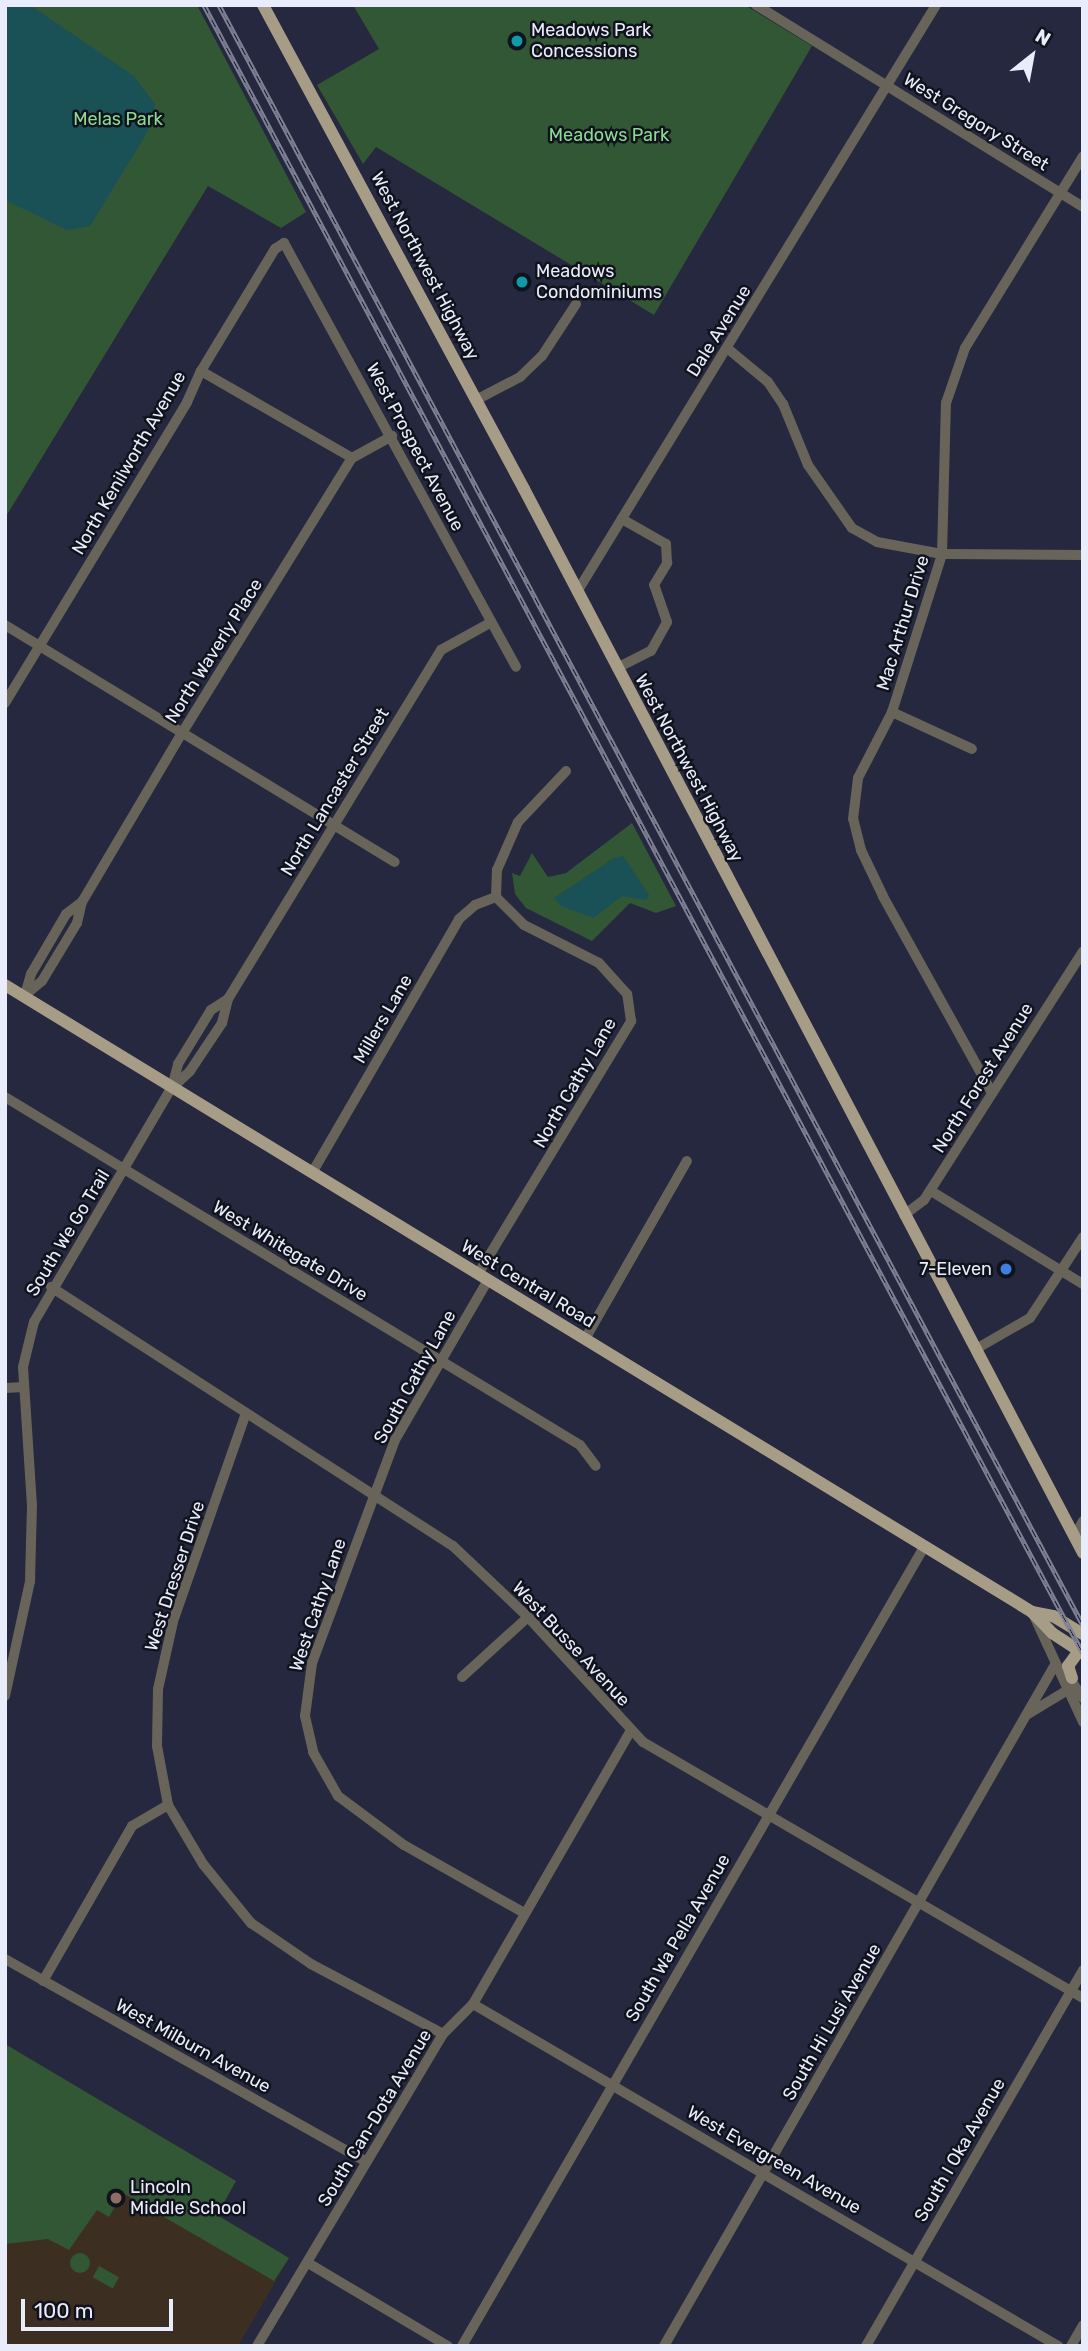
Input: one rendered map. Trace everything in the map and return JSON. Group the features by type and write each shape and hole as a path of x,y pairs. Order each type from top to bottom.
{"main road":[{"name":"West Northwest Highway","path":"263,5 476,400 1081,1546"},
{"name":"West Central Road","path":"5,985 1032,1612 1081,1652"},
{"name":"West Central Road","path":"1032,1612 1053,1616 1083,1634"},
{"path":"1072,1678 1068,1666 1081,1652"}],"street":[{"name":"West Gregory Street","path":"756,5 1083,207"},
{"name":"Dale Avenue","path":"577,592 936,5"},
{"name":"Mac Arthur Drive","path":"992,1093 861,850 853,819 859,778 892,712 942,554 946,403 965,348 1083,156"},
{"name":"North Kenilworth Avenue","path":"5,703 187,402 201,371 275,249 284,243"},
{"name":"West Prospect Avenue","path":"284,243 392,436 516,667"},
{"path":"476,400 520,377 542,356 576,304"},
{"path":"727,348 776,393 808,465 852,528 877,542 942,554 1083,555"},
{"path":"201,371 352,458"},
{"name":"North Waverly Place","path":"24,996 31,974 66,914 82,902 182,733 352,458 392,436"},
{"path":"617,668 651,651 667,622 654,585 667,563 666,544 622,519"},
{"name":"North Lancaster Street","path":"172,1087 190,1071 222,1023 228,999 441,650 490,623"},
{"path":"5,625 395,862"},
{"path":"892,712 972,749"},
{"path":"496,897 497,870 518,822 566,771"},
{"name":"Millers Lane","path":"312,1173 459,919 475,905 496,897"},
{"name":"North Cathy Lane","path":"483,1277 631,1021 626,994 599,963 524,925 496,897"},
{"name":"North Forest Avenue","path":"904,1215 931,1191 1083,951"},
{"name":"North Lancaster Street","path":"172,1087 178,1064 211,1010 228,999"},
{"name":"South We Go Trail","path":"5,1696 30,1581 32,1506 24,1387 27,1344 51,1287 172,1087"},
{"path":"5,1097 124,1169"},
{"path":"585,1339 687,1161"},
{"name":"West Whitegate Drive","path":"124,1169 580,1446 596,1466"},
{"path":"931,1191 1083,1284"},
{"path":"976,1349 1030,1318 1083,1237"},
{"name":"South Cathy Lane","path":"374,1493 395,1440 441,1360 483,1277"},
{"name":"West Busse Avenue","path":"51,1287 453,1546 528,1618 643,1742 921,1901 1083,1998"},
{"path":"5,1388 24,1387"},
{"name":"West Dresser Drive","path":"246,1413 173,1622 158,1689 157,1746 168,1805 203,1864 251,1923 310,1964 443,2034"},
{"name":"West Cathy Lane","path":"374,1493 312,1663 305,1716 313,1752 338,1796 364,1819 524,1913"},
{"path":"1081,1546 1083,1521"},
{"name":"South Wa Pella Avenue","path":"462,2346 923,1547"},
{"path":"1032,1612 1066,1691 1083,1722"},
{"path":"462,1677 528,1618"},
{"path":"1056,1663 1072,1678 1083,1698"},
{"name":"South Hi Lusi Avenue","path":"664,2346 1028,1714 1034,1694 1056,1663"},
{"name":"South Hi Lusi Avenue","path":"1028,1714 1066,1691"},
{"name":"South Can-Dota Avenue","path":"257,2346 443,2034 473,2004 631,1730"},
{"path":"43,1980 131,1826 168,1805"},
{"name":"West Milburn Avenue","path":"5,1959 365,2161"},
{"name":"South I Oka Avenue","path":"866,2346 1083,1970"},
{"name":"West Evergreen Avenue","path":"473,2004 763,2171 1058,2346"},
{"path":"308,2263 448,2346"},
{"path":"1071,2346 1083,2325"}],"shaded area":[{"path":"5,5 30,5 134,76 155,104 148,131 90,226 67,230 5,200"},
{"path":"623,856 649,895 646,900 622,896 593,918 561,906 554,898 614,858"},
{"name":"Lincoln Middle School","path":"5,2044 236,2181 217,2215 289,2258 238,2346 5,2346"}],"green space":[{"name":"Melas Park","path":"5,5 197,5 306,212 281,228 208,186 5,518"},
{"name":"Meadows Park","path":"353,5 745,5 812,46 654,315 376,147 363,164 317,85 379,49"},
{"path":"632,823 676,906 656,913 630,903 592,941 526,908 515,894 512,873 520,876 532,853 548,877 566,873"},
{"path":"5,2044 236,2181 217,2215 289,2258 274,2281 123,2193 109,2217 97,2210 69,2250 48,2239 5,2244"},
{"path":"80,2253 87,2256 90,2263 87,2270 80,2273 73,2270 70,2263 73,2256"},
{"path":"99,2266 119,2277 113,2289 93,2277"}],"railway":[{"path":"204,5 1083,1653"},
{"path":"219,5 1083,1625"}],"place":[{"name":"Meadows Park Concessions","path":"517,41"},
{"name":"Meadows Condominiums","path":"522,282"},
{"name":"7-Eleven","path":"1006,1269"},
{"name":"Lincoln Middle School","path":"116,2198"}]}
